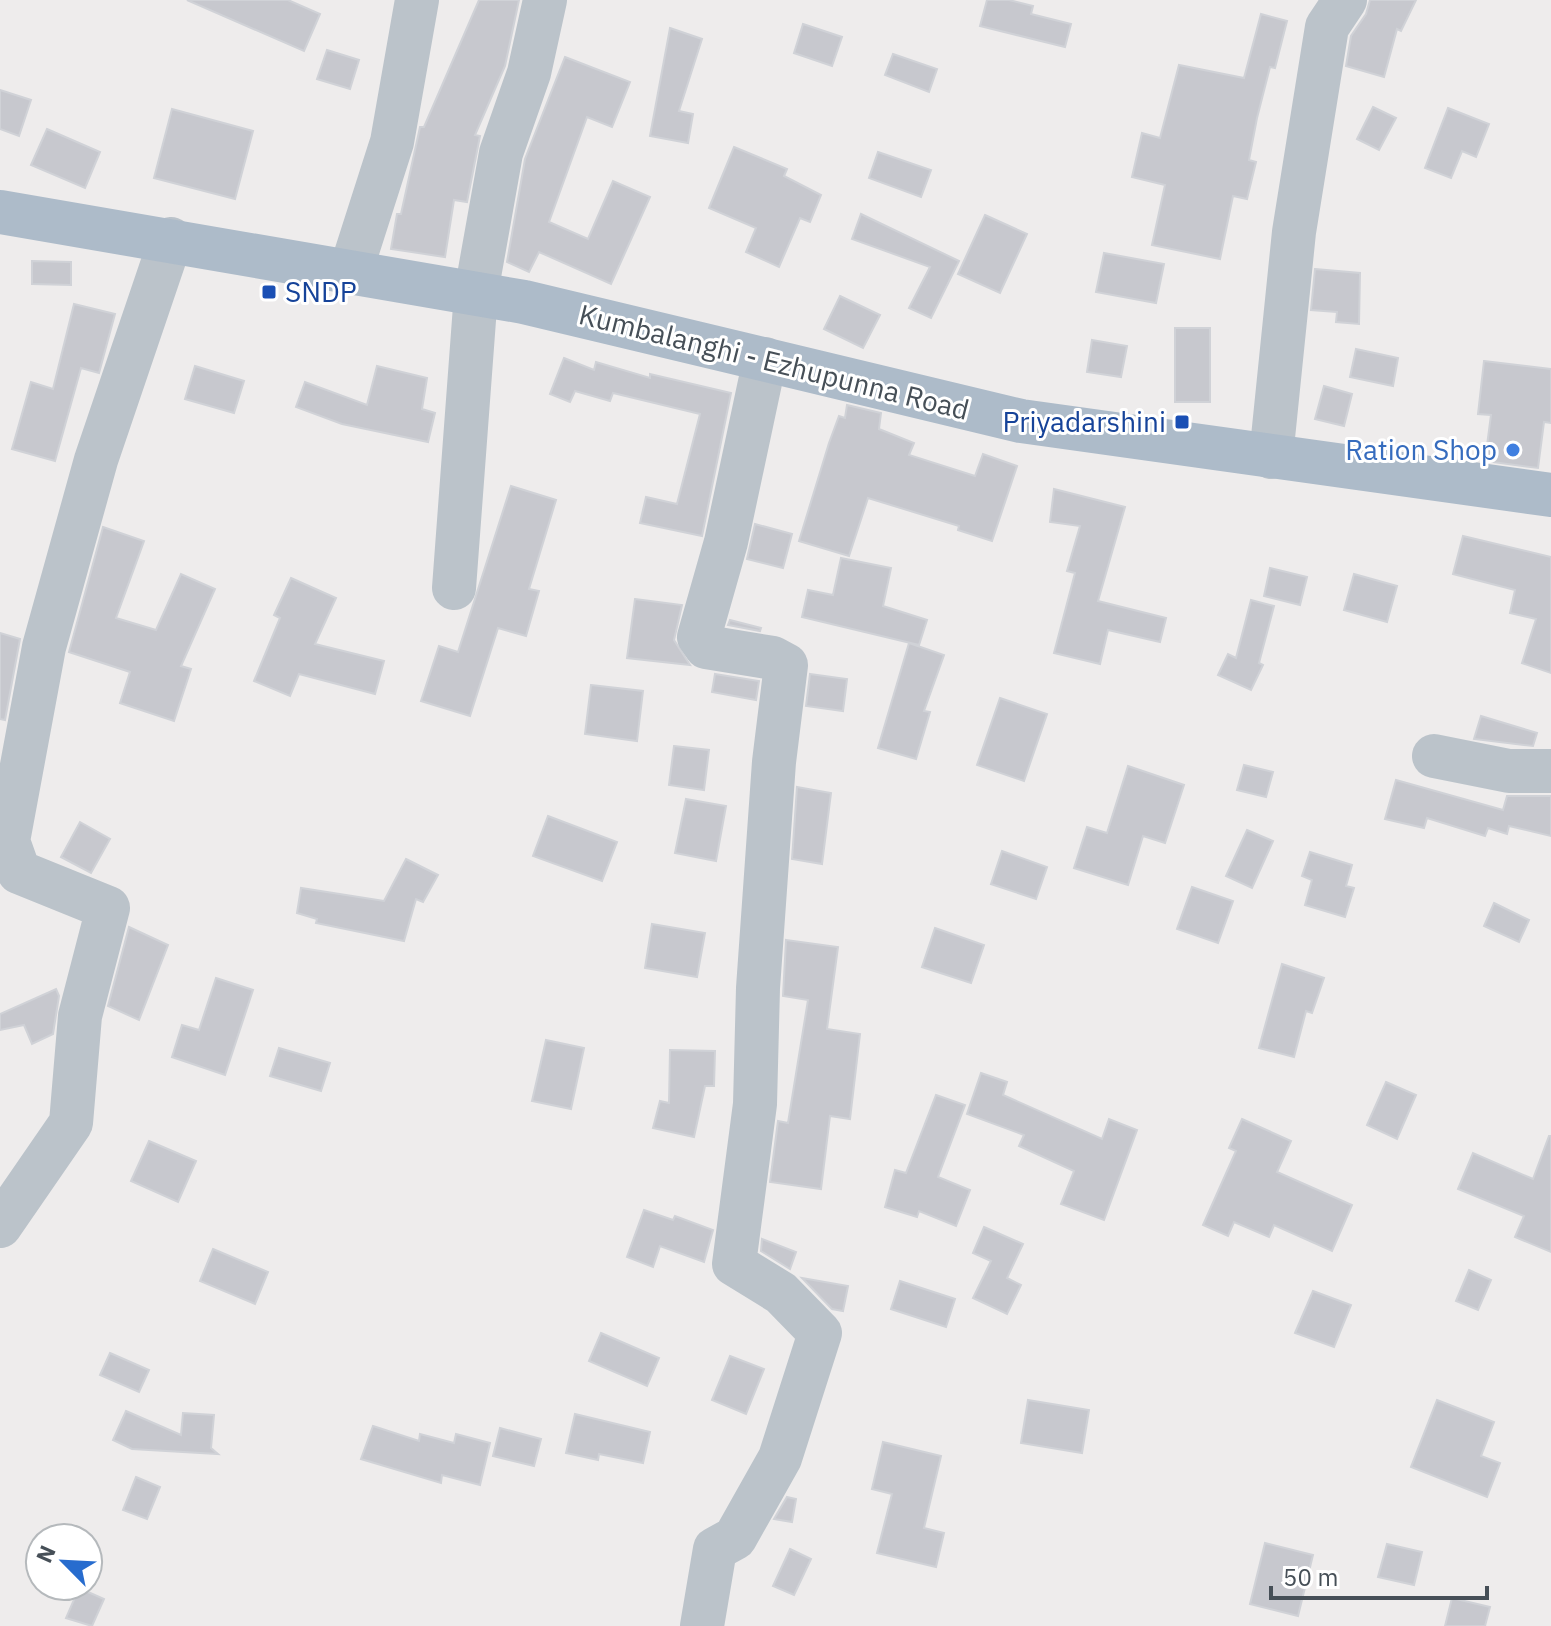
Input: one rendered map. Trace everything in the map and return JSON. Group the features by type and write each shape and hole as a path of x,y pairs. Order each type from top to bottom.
{"main road":[{"name":"Kumbalanghi - Ezhupunna Road","path":"0,212 476,293 1021,421 1551,495"}],"street":[{"path":"351,270 392,142 417,0"},
{"path":"1271,457 1294,232 1327,27 1345,0"},
{"path":"454,588 476,293 501,153 529,73 539,2"},
{"path":"0,1226 71,1123 80,1016 108,908 19,872 8,841 18,695 44,647 96,460 171,239"},
{"path":"702,1626 715,1549 735,1538 780,1458 820,1333 781,1293 734,1264 755,1104 760,958 774,762 786,665 773,658 706,647 699,637 726,542 765,359"},
{"path":"1434,756 1509,771 1551,771"}],"building":[{"path":"187,0 288,0 320,14 304,51"},
{"path":"479,0 519,0 505,66 475,135 480,136 467,202 454,200 445,257 391,249 420,127 424,127"},
{"path":"987,0 1009,0 1033,6 1031,14 1071,24 1065,47 980,26"},
{"path":"1370,0 1416,0 1401,31 1397,29 1384,77 1346,66 1351,36 1366,14"},
{"path":"1261,14 1287,21 1275,68 1270,67 1257,118 1249,160 1256,162 1247,199 1233,196 1220,259 1152,245 1165,185 1132,177 1142,133 1160,138 1179,65 1244,78"},
{"path":"803,24 842,37 832,66 794,53"},
{"path":"670,28 702,39 679,111 693,114 688,143 650,136"},
{"path":"327,50 359,60 350,89 317,79"},
{"path":"893,54 937,69 929,92 885,75"},
{"path":"565,57 630,82 612,127 587,117 549,222 588,239 613,181 650,197 611,284 539,252 529,272 507,262 525,159"},
{"path":"0,90 31,100 19,136 0,129"},
{"path":"1373,107 1396,118 1379,150 1357,139"},
{"path":"1448,108 1489,124 1476,157 1462,151 1451,178 1425,168"},
{"path":"172,109 253,131 235,199 154,178"},
{"path":"47,129 100,152 85,188 31,165"},
{"path":"734,147 787,169 784,176 821,195 810,222 800,218 779,267 746,252 756,228 709,208"},
{"path":"878,152 931,170 921,197 869,178"},
{"path":"861,214 959,261 931,318 909,308 930,267 852,239"},
{"path":"985,215 1027,234 1000,293 958,274"},
{"path":"1104,253 1164,264 1156,303 1096,292"},
{"path":"32,261 71,262 71,285 32,284"},
{"path":"1315,269 1360,273 1359,324 1336,322 1337,312 1311,310"},
{"path":"840,296 880,315 863,348 824,329"},
{"path":"74,304 115,314 99,373 81,368 55,461 12,449 31,382 53,389"},
{"path":"1175,328 1210,328 1210,402 1175,402"},
{"path":"1092,340 1127,346 1121,377 1087,372"},
{"path":"1356,349 1398,358 1393,386 1350,377"},
{"path":"564,358 594,370 596,362 650,378 650,374 731,393 702,536 640,523 646,497 677,504 700,414 613,393 610,401 575,391 570,402 550,394"},
{"path":"1484,361 1551,369 1551,423 1544,422 1538,468 1485,461 1491,415 1478,414"},
{"path":"195,366 244,381 234,413 185,399"},
{"path":"377,366 427,378 422,409 435,413 428,442 342,424 296,407 305,382 367,405"},
{"path":"1324,386 1352,394 1344,426 1315,419"},
{"path":"847,405 881,413 879,429 914,443 909,455 975,476 983,454 1017,466 992,541 958,530 959,526 868,498 849,556 799,541 829,443 839,416 845,418"},
{"path":"511,486 556,500 529,589 539,591 526,636 498,628 470,716 421,701 439,646 458,652"},
{"path":"1054,489 1125,507 1098,601 1166,618 1160,642 1108,630 1100,664 1054,653 1075,573 1067,571 1080,526 1050,522"},
{"path":"755,524 792,534 783,568 747,559"},
{"path":"103,527 144,541 116,618 156,630 181,574 215,589 181,666 191,669 174,721 120,703 130,672 69,652"},
{"path":"1463,536 1551,557 1551,673 1522,663 1536,619 1510,613 1515,590 1453,574"},
{"path":"841,558 891,568 883,606 927,620 919,645 802,617 808,590 833,595"},
{"path":"1270,568 1307,577 1300,605 1264,596"},
{"path":"1354,574 1397,586 1387,622 1344,610"},
{"path":"291,578 336,598 315,644 384,661 375,694 299,674 290,696 254,681 280,618 274,615"},
{"path":"635,599 682,605 674,640 690,665 627,658"},
{"path":"1251,600 1274,606 1259,663 1263,665 1251,690 1218,675 1228,654 1236,658"},
{"path":"730,620 761,628 760,631 728,625"},
{"path":"0,633 20,639 5,720 0,719"},
{"path":"909,643 944,655 924,711 930,712 916,759 878,748"},
{"path":"715,674 759,681 756,700 712,692"},
{"path":"810,674 847,679 843,711 806,706"},
{"path":"591,685 643,691 637,741 585,734"},
{"path":"1000,698 1047,714 1024,781 977,765"},
{"path":"1481,716 1537,733 1533,746 1474,739"},
{"path":"674,746 709,750 704,790 669,785"},
{"path":"1244,765 1273,772 1266,797 1237,790"},
{"path":"1128,766 1184,785 1165,843 1143,836 1128,885 1074,868 1087,827 1107,833"},
{"path":"1396,780 1503,810 1507,796 1551,796 1551,836 1509,826 1507,834 1488,828 1485,836 1427,818 1424,828 1385,819"},
{"path":"797,787 831,793 822,864 792,859"},
{"path":"686,799 726,806 716,861 675,853"},
{"path":"548,816 617,842 602,881 533,856"},
{"path":"80,822 110,839 91,873 61,857"},
{"path":"1247,830 1273,841 1252,888 1226,876"},
{"path":"1002,851 1047,867 1036,899 991,884"},
{"path":"1310,852 1352,865 1346,886 1354,888 1345,917 1305,905 1312,880 1302,876"},
{"path":"406,859 438,875 423,902 416,899 404,941 316,923 317,919 297,913 301,888 384,901"},
{"path":"1192,887 1233,901 1218,943 1177,929"},
{"path":"1494,903 1529,920 1519,942 1484,926"},
{"path":"652,924 705,933 697,977 645,968"},
{"path":"129,927 168,945 139,1020 108,1006"},
{"path":"935,928 984,945 971,983 922,967"},
{"path":"786,940 838,947 827,1029 860,1034 850,1119 830,1116 821,1189 770,1182 778,1121 788,1123 808,1000 783,996"},
{"path":"1282,964 1324,978 1312,1013 1306,1011 1294,1057 1259,1048"},
{"path":"216,978 253,990 225,1075 172,1057 182,1025 199,1030"},
{"path":"56,989 59,996 53,1034 32,1044 24,1025 0,1030 0,1014"},
{"path":"546,1040 584,1048 571,1109 532,1101"},
{"path":"279,1048 330,1063 321,1091 270,1076"},
{"path":"670,1050 715,1051 714,1086 705,1086 694,1137 653,1128 660,1101 669,1103"},
{"path":"981,1073 1007,1082 1003,1095 1102,1139 1109,1119 1137,1130 1104,1220 1061,1204 1074,1171 1019,1146 1024,1135 967,1114"},
{"path":"1386,1082 1416,1095 1397,1139 1367,1125"},
{"path":"936,1095 965,1105 938,1177 970,1190 956,1226 919,1211 917,1217 885,1207 895,1170 906,1173"},
{"path":"1242,1119 1291,1141 1277,1172 1352,1205 1332,1251 1274,1225 1269,1237 1234,1222 1228,1236 1203,1225 1236,1151 1229,1148"},
{"path":"1549,1136 1551,1252 1515,1237 1524,1216 1458,1189 1473,1153 1533,1179"},
{"path":"149,1141 196,1161 178,1202 131,1181"},
{"path":"644,1210 673,1220 675,1216 713,1230 704,1262 660,1246 653,1267 627,1257"},
{"path":"984,1227 1023,1244 1007,1278 1021,1285 1007,1314 973,1298 991,1261 973,1253"},
{"path":"762,1239 796,1252 790,1269 761,1251"},
{"path":"213,1249 268,1272 255,1304 200,1281"},
{"path":"1469,1270 1491,1280 1478,1310 1456,1301"},
{"path":"802,1278 848,1286 843,1311 832,1309"},
{"path":"900,1281 955,1299 946,1327 891,1309"},
{"path":"1313,1291 1351,1305 1334,1347 1295,1333"},
{"path":"601,1333 659,1358 647,1386 589,1361"},
{"path":"110,1353 149,1370 139,1392 100,1375"},
{"path":"730,1356 764,1369 746,1414 712,1400"},
{"path":"1028,1400 1089,1410 1082,1453 1021,1443"},
{"path":"1437,1400 1494,1422 1481,1456 1500,1463 1487,1497 1411,1467"},
{"path":"126,1411 181,1435 183,1413 214,1415 211,1448 218,1454 132,1449 113,1440"},
{"path":"575,1414 650,1432 643,1463 599,1454 598,1460 566,1453"},
{"path":"373,1426 419,1441 420,1434 454,1443 456,1434 490,1443 480,1485 442,1475 441,1483 361,1459"},
{"path":"500,1428 541,1439 534,1466 493,1456"},
{"path":"883,1442 941,1456 924,1528 944,1533 936,1567 877,1553 892,1494 872,1489"},
{"path":"136,1477 160,1487 147,1519 123,1510"},
{"path":"787,1497 796,1499 792,1522 774,1519"},
{"path":"1265,1543 1313,1555 1298,1616 1250,1604"},
{"path":"1387,1544 1422,1552 1414,1585 1378,1577"},
{"path":"790,1549 811,1559 794,1595 773,1586"},
{"path":"1452,1598 1490,1607 1485,1626 1445,1626"},
{"path":"73,1602 103,1602 92,1626 66,1618"}],"place":[{"name":"SNDP","path":"269,292"},
{"name":"Priyadarshini","path":"1182,422"},
{"name":"Ration Shop","path":"1513,450"}]}
